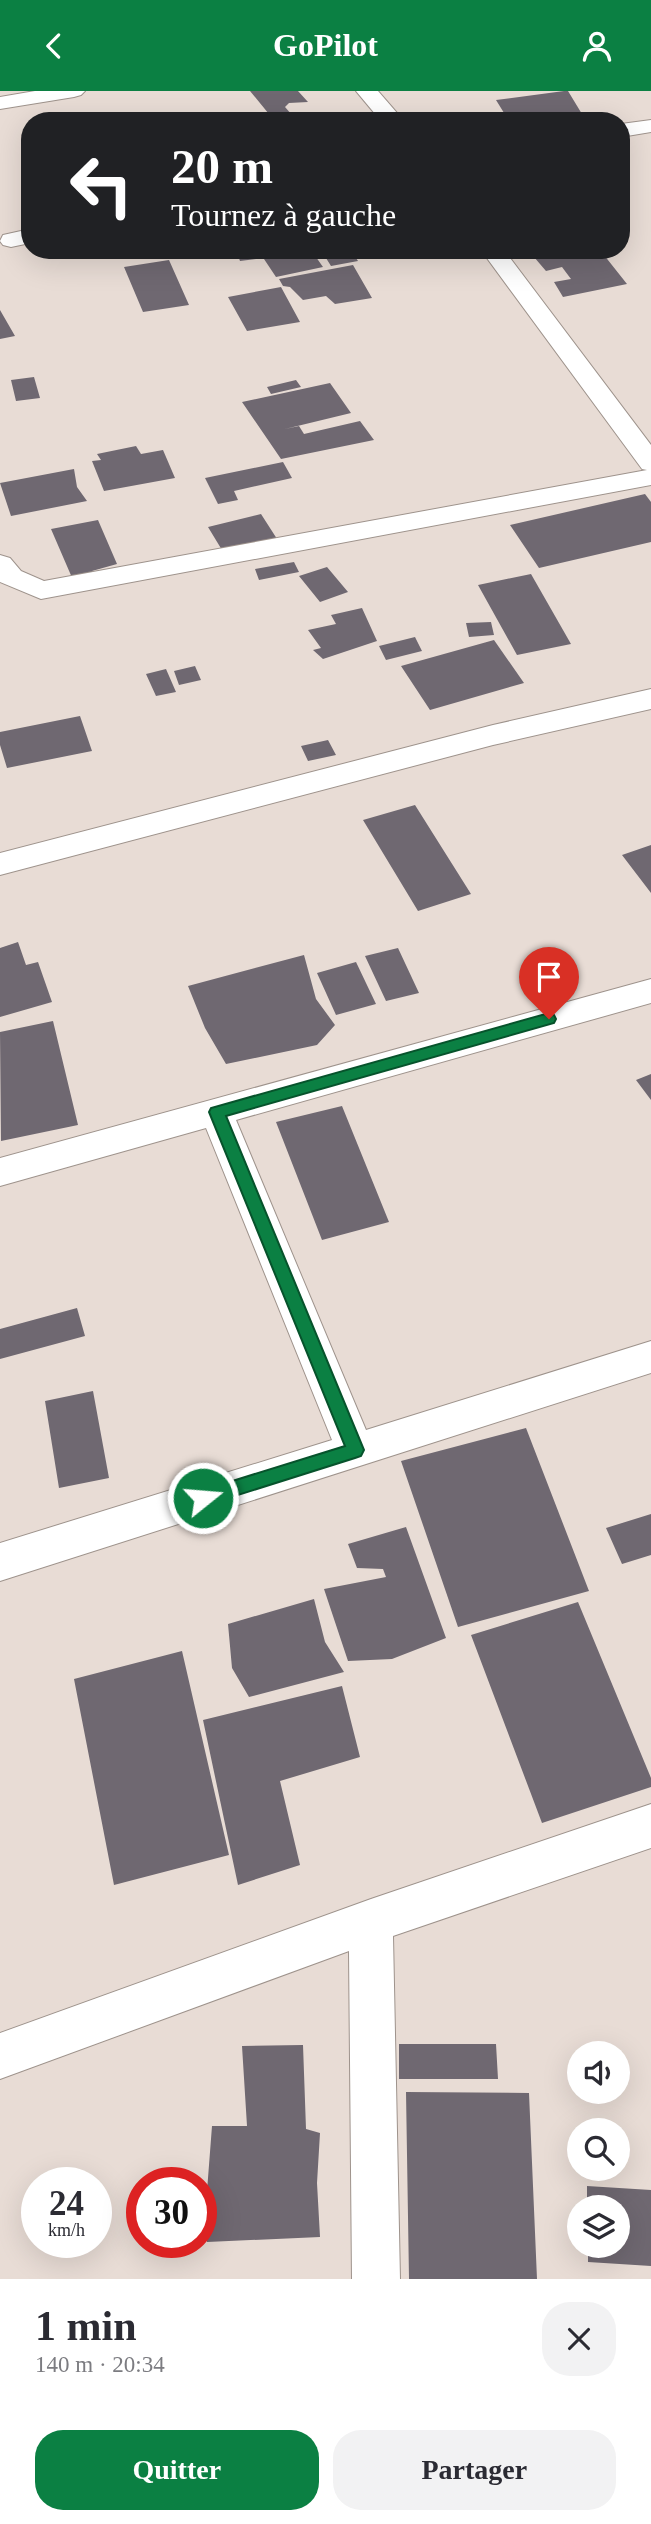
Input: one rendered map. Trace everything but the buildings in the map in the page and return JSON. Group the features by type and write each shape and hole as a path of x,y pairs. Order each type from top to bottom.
{"street":[{"path":"0,103 74,91"},
{"path":"367,91 385,112"},
{"path":"630,130 651,126"},
{"path":"499,259 651,463"},
{"path":"0,564 11,577 41,590 651,477"},
{"path":"0,864 493,734 651,699"},
{"path":"0,1173 651,991"},
{"path":"216,1112 355,1450"},
{"path":"0,1562 651,1357"},
{"path":"0,2056 371,1921 651,1826"},
{"path":"371,1921 376,2279"}],"route":[{"path":"203,1498 355,1450 216,1112 549,1019"}]}
